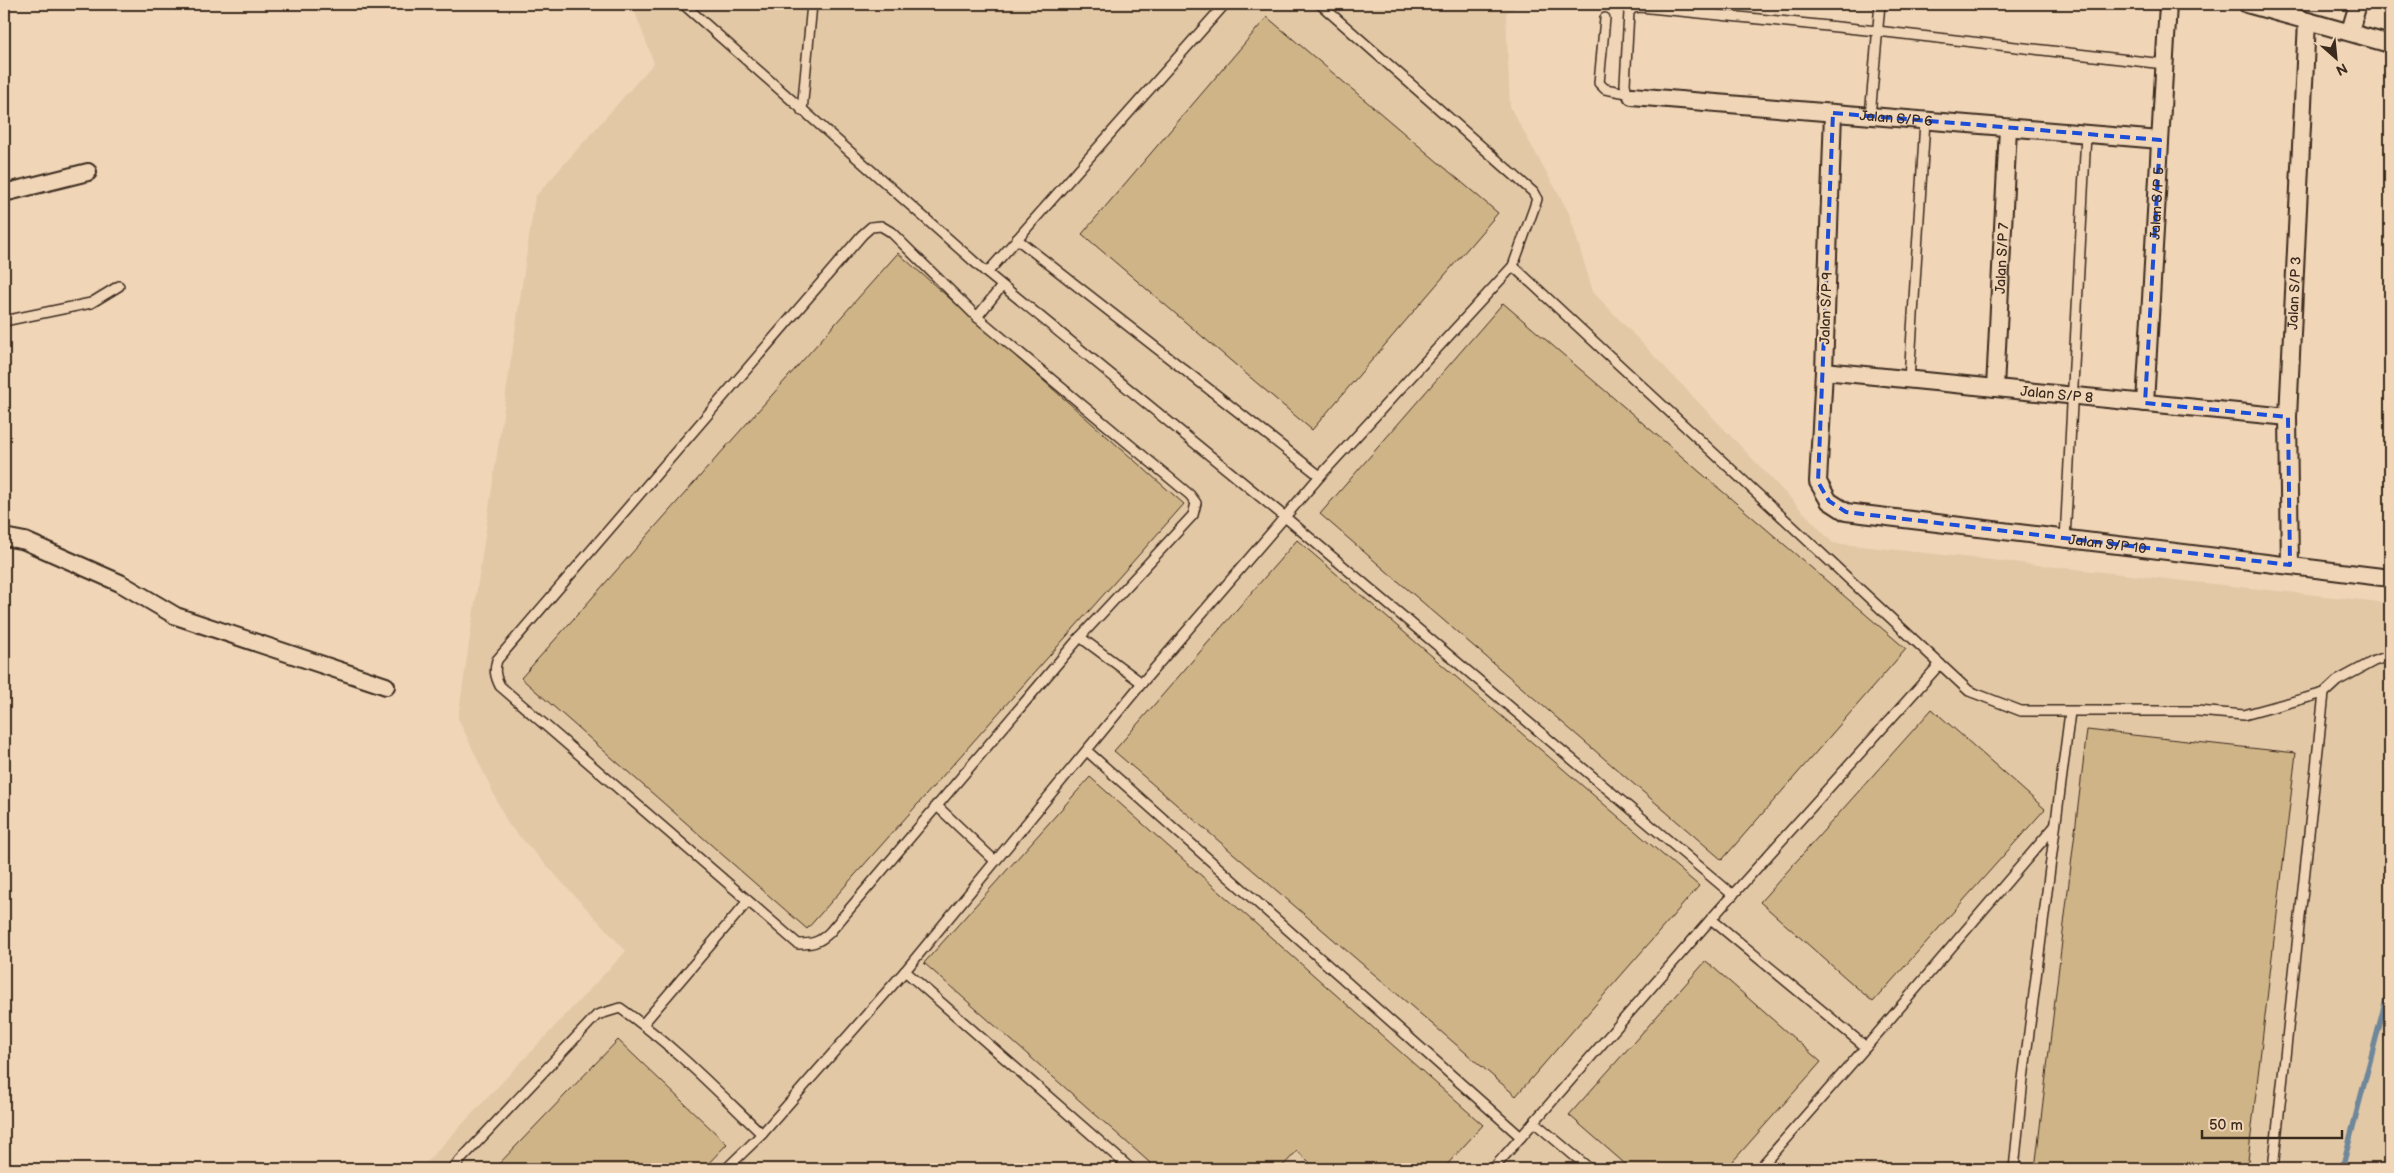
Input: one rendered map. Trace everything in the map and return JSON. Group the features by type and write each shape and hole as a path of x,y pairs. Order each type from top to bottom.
{"street":[{"name":"Jalan S/P 5","path":"2145,403 2168,4"},
{"path":"2247,4 2350,31 2390,44"},
{"path":"2350,31 2358,4"},
{"name":"Jalan S/P 3","path":"2290,565 2288,417 2307,21"},
{"name":"Jalan S/P 6","path":"1629,94 2160,140"},
{"name":"Jalan S/P 9","path":"1829,500 1818,482 1833,113"},
{"name":"Jalan S/P 7","path":"1995,388 2008,128"},
{"path":"4,193 88,172"},
{"name":"Jalan S/P 8","path":"1824,371 2288,417"},
{"name":"Jalan S/P 10","path":"1829,500 1846,512 2390,578"},
{"path":"4,538 25,541 120,583 176,616 386,686"}],"lane":[{"path":"683,4 1002,286 1286,517 1733,895"},
{"path":"802,111 812,4"},
{"path":"987,273 1225,4"},
{"path":"726,1169 762,1134 905,970 1142,683 1320,476 1513,266 1534,208 1536,199 1533,192 1320,4"},
{"path":"1870,116 1880,4"},
{"path":"1629,94 1624,84 1629,12 1634,8 1877,30 2164,64"},
{"path":"1605,18 1599,82 1605,89 1629,94"},
{"path":"1909,380 1925,121"},
{"path":"2065,540 2086,134"},
{"path":"881,226 891,232 977,317 1190,495 1196,503 1193,515 1080,637 821,941 811,944 798,944 500,686 495,677 497,660 871,227 881,226"},
{"path":"1018,239 1320,476"},
{"path":"1513,266 1969,691 2021,711 2197,711 2244,715 2324,693 2337,682 2374,661 2390,656"},
{"path":"4,321 91,303 119,286"},
{"path":"977,317 1002,286"},
{"path":"1080,637 1142,683"},
{"path":"1494,1169 1733,895 1940,664"},
{"path":"2273,1169 2324,693"},
{"path":"2014,1169 2023,1079 2070,712"},
{"path":"1087,751 1521,1137"},
{"path":"936,805 994,860"},
{"path":"1759,1169 2055,826"},
{"path":"644,1024 748,900"},
{"path":"1712,919 1866,1047"},
{"path":"905,970 1131,1169"},
{"path":"452,1169 598,1015 620,1008 644,1024 762,1134"},
{"path":"1534,1122 1590,1169"}],"highlighted area":[{"path":"1833,113 2160,140 2145,403 2288,417 2290,565 1846,512 1829,501 1818,482"}],"shaded area":[{"path":"632,4 1521,4 1506,13 1510,107 1569,213 1593,292 1833,543 2390,603 2390,1169 420,1169 626,951 508,824 458,718 535,197 654,63"}],"building":[{"path":"1267,17 1498,213 1312,430 1082,234"},
{"path":"898,253 1184,504 807,929 521,678"},
{"path":"1503,303 1906,649 1722,860 1320,514"},
{"path":"1297,540 1699,886 1516,1096 1114,751"},
{"path":"1932,709 2045,809 1873,1002 1760,902"},
{"path":"2087,730 2296,753 2247,1169 2035,1169"},
{"path":"1090,777 1483,1125 1443,1169 1317,1169 1297,1151 1280,1169 1157,1169 924,963"},
{"path":"1706,961 1821,1062 1726,1169 1631,1169 1569,1115"},
{"path":"618,1040 727,1144 703,1169 494,1169"}],"waterway":[{"path":"2342,1169 2390,984"}]}
